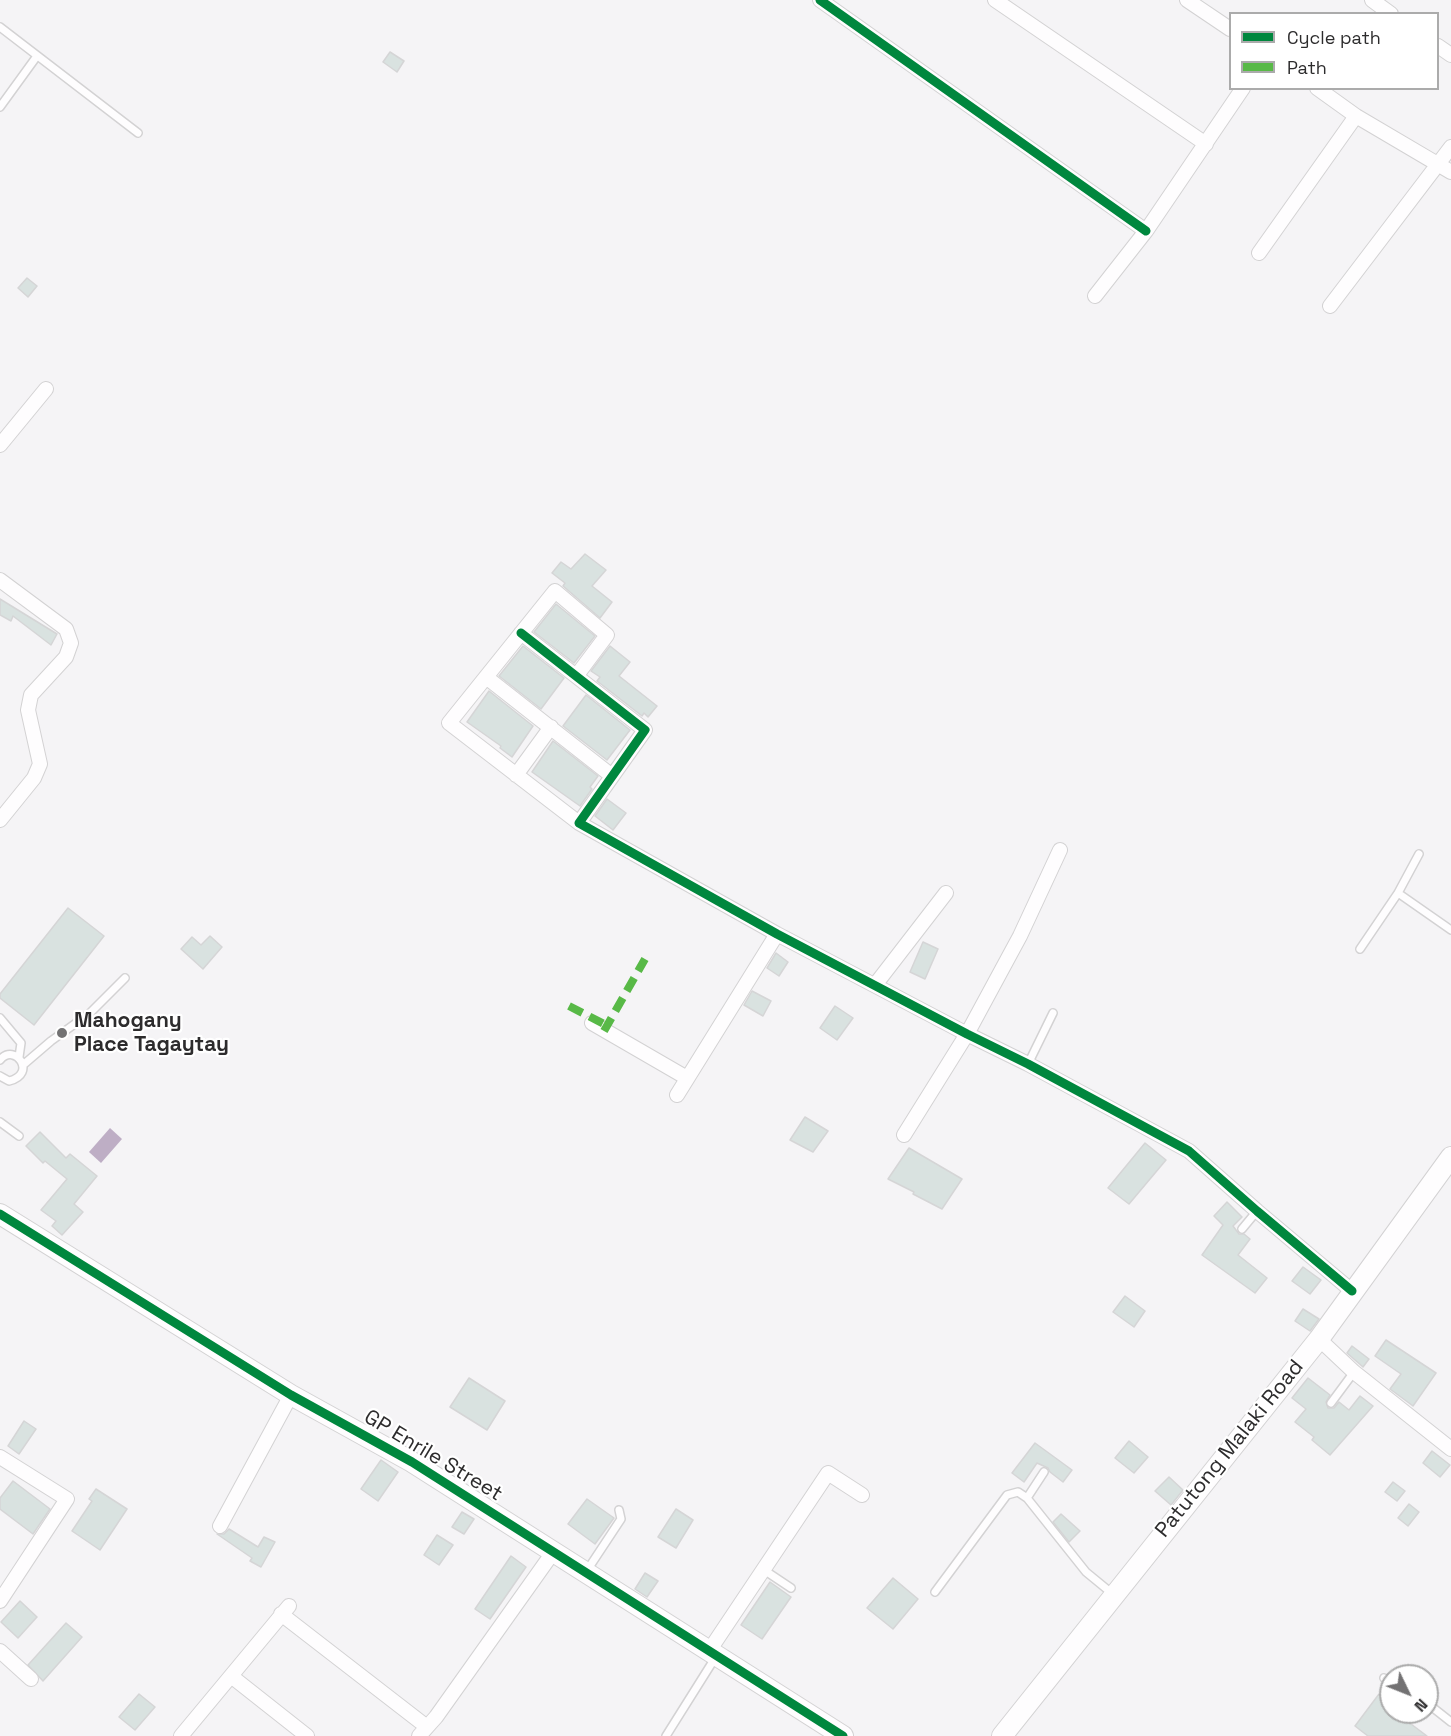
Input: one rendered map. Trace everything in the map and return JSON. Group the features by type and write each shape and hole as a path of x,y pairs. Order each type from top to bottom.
{"street":[{"path":"820,0 1146,231"},
{"path":"994,0 1206,144"},
{"path":"1187,0 1229,28"},
{"path":"1372,0 1388,12"},
{"path":"1095,296 1146,231 1242,90"},
{"path":"1320,90 1356,116 1451,172"},
{"path":"1259,253 1356,116"},
{"path":"1330,306 1451,147"},
{"path":"0,445 46,389"},
{"path":"0,580 66,629 71,643 66,657 31,695 28,710 40,764 34,778 0,820"},
{"path":"577,675 607,635 555,591 449,723 579,823 777,934 1029,1064 1189,1151 1352,1291"},
{"path":"521,633 645,730 579,823"},
{"path":"486,677 612,776"},
{"path":"516,775 551,727"},
{"path":"904,1135 967,1034 1020,936 1060,850"},
{"path":"875,985 946,893"},
{"path":"677,1095 777,934"},
{"path":"592,1023 687,1078"},
{"name":"Patutong Malaki Road","path":"1002,1736 1319,1338 1451,1157"},
{"name":"GP Enrile Street","path":"0,1214 291,1395 412,1462 843,1736"},
{"path":"1319,1338 1354,1372 1451,1449"},
{"path":"220,1526 291,1395"},
{"path":"0,1601 67,1498 2,1462"},
{"path":"713,1654 764,1570 828,1473 862,1495"},
{"path":"182,1736 285,1610 423,1732 554,1551"},
{"path":"0,1651 31,1679"},
{"path":"231,1676 307,1736"}],"lane":[{"path":"0,27 138,133"},
{"path":"0,107 37,56"},
{"path":"1360,949 1398,893 1419,854"},
{"path":"1398,893 1451,930"},
{"path":"23,1065 90,1013 125,978"},
{"path":"1029,1064 1053,1013"},
{"path":"0,1018 21,1043 19,1057 23,1065 22,1073 17,1079 9,1081 0,1077"},
{"path":"0,1060 3,1056 11,1054 19,1057"},
{"path":"0,1122 19,1136"},
{"path":"1242,1229 1257,1211"},
{"path":"1331,1403 1354,1372"},
{"path":"1027,1498 1044,1472"},
{"path":"935,1592 1007,1495 1018,1492 1027,1498 1086,1572 1113,1595"},
{"path":"586,1572 621,1519 619,1510"},
{"path":"764,1570 791,1588"},
{"path":"666,1736 713,1654"},
{"path":"1439,1712 1451,1722"}],"shaded area":[{"path":"110,1128 122,1139 101,1163 89,1152"}],"building":[{"path":"390,52 404,61 397,72 383,62"},
{"path":"27,278 37,286 28,297 18,288"},
{"path":"585,554 606,570 592,586 612,602 600,618 563,586 565,583 552,573 561,562 571,569"},
{"path":"0,599 57,634 51,645 13,616 11,621 0,615"},
{"path":"556,604 595,636 574,663 534,632"},
{"path":"523,646 564,678 541,709 499,676"},
{"path":"610,646 630,662 619,676 657,706 648,717 644,713 642,716 597,681 600,677 591,671"},
{"path":"489,691 533,726 512,757 500,748 501,746 467,722"},
{"path":"586,695 630,730 607,760 563,726"},
{"path":"553,741 598,776 580,806 532,772"},
{"path":"607,799 626,813 613,830 595,816"},
{"path":"68,908 104,936 34,1025 0,998 0,994"},
{"path":"210,936 222,947 203,969 181,949 192,937 201,945"},
{"path":"923,942 938,949 925,979 910,972"},
{"path":"776,953 788,962 779,976 767,968"},
{"path":"752,991 771,1001 763,1016 744,1005"},
{"path":"835,1006 853,1018 837,1040 820,1028"},
{"path":"805,1117 828,1131 813,1152 790,1140"},
{"path":"40,1132 66,1158 70,1154 97,1176 74,1204 83,1212 62,1235 52,1226 56,1221 41,1210 67,1179 45,1161 43,1163 26,1146"},
{"path":"1145,1143 1166,1160 1129,1204 1108,1188"},
{"path":"909,1148 962,1179 942,1209 888,1179"},
{"path":"1227,1202 1242,1217 1233,1226 1239,1234 1244,1234 1250,1239 1238,1255 1267,1278 1255,1293 1202,1255 1223,1225 1214,1216"},
{"path":"1303,1267 1321,1280 1310,1294 1292,1281"},
{"path":"1125,1296 1145,1311 1134,1327 1113,1312"},
{"path":"1303,1309 1319,1319 1310,1331 1295,1321"},
{"path":"1386,1340 1436,1373 1413,1406 1390,1389 1401,1374 1375,1356"},
{"path":"1352,1346 1369,1359 1363,1367 1347,1353"},
{"path":"469,1378 505,1401 487,1430 450,1407"},
{"path":"1308,1378 1330,1395 1326,1402 1328,1408 1334,1408 1339,1402 1349,1410 1360,1396 1373,1406 1330,1455 1312,1440 1314,1437 1295,1422 1306,1409 1292,1398"},
{"path":"24,1421 36,1429 19,1454 8,1446"},
{"path":"1129,1441 1148,1457 1134,1473 1115,1458"},
{"path":"1035,1443 1072,1470 1063,1482 1048,1468 1037,1463 1024,1482 1012,1473"},
{"path":"1432,1451 1450,1465 1440,1477 1423,1463"},
{"path":"381,1460 398,1472 378,1501 361,1489"},
{"path":"1169,1477 1183,1490 1171,1505 1155,1491"},
{"path":"13,1481 50,1509 33,1534 0,1509 0,1498"},
{"path":"1393,1482 1405,1491 1397,1501 1385,1492"},
{"path":"96,1489 127,1509 100,1550 72,1531 92,1501 89,1499"},
{"path":"587,1499 614,1518 595,1544 568,1524"},
{"path":"1409,1504 1419,1512 1408,1526 1398,1518"},
{"path":"676,1509 693,1520 676,1548 658,1537"},
{"path":"462,1512 474,1519 464,1534 452,1527"},
{"path":"1061,1514 1080,1531 1069,1542 1053,1522"},
{"path":"229,1529 258,1547 264,1537 275,1542 261,1567 250,1561 252,1558 217,1534 224,1534"},
{"path":"437,1535 453,1545 439,1565 424,1555"},
{"path":"511,1556 526,1567 490,1619 475,1609"},
{"path":"645,1573 658,1581 647,1597 635,1589"},
{"path":"893,1578 918,1599 893,1629 867,1608"},
{"path":"770,1582 791,1597 762,1639 741,1625"},
{"path":"20,1601 37,1617 18,1638 1,1622"},
{"path":"66,1623 82,1637 43,1681 28,1665"},
{"path":"139,1694 155,1707 135,1730 119,1717"},
{"path":"1379,1694 1379,1724 1411,1724 1427,1736 1368,1736 1355,1726"}],"marked path":[{"path":"604,1031 645,959"},
{"path":"569,1006 608,1026"}],"cycle path":[{"path":"820,0 1146,231"},
{"path":"521,633 645,730 579,823 777,934 1028,1064 1189,1151 1352,1291"},
{"path":"0,1214 291,1395 412,1462 843,1736"}],"place":[{"name":"Mahogany Place Tagaytay","path":"62,1033"}]}
